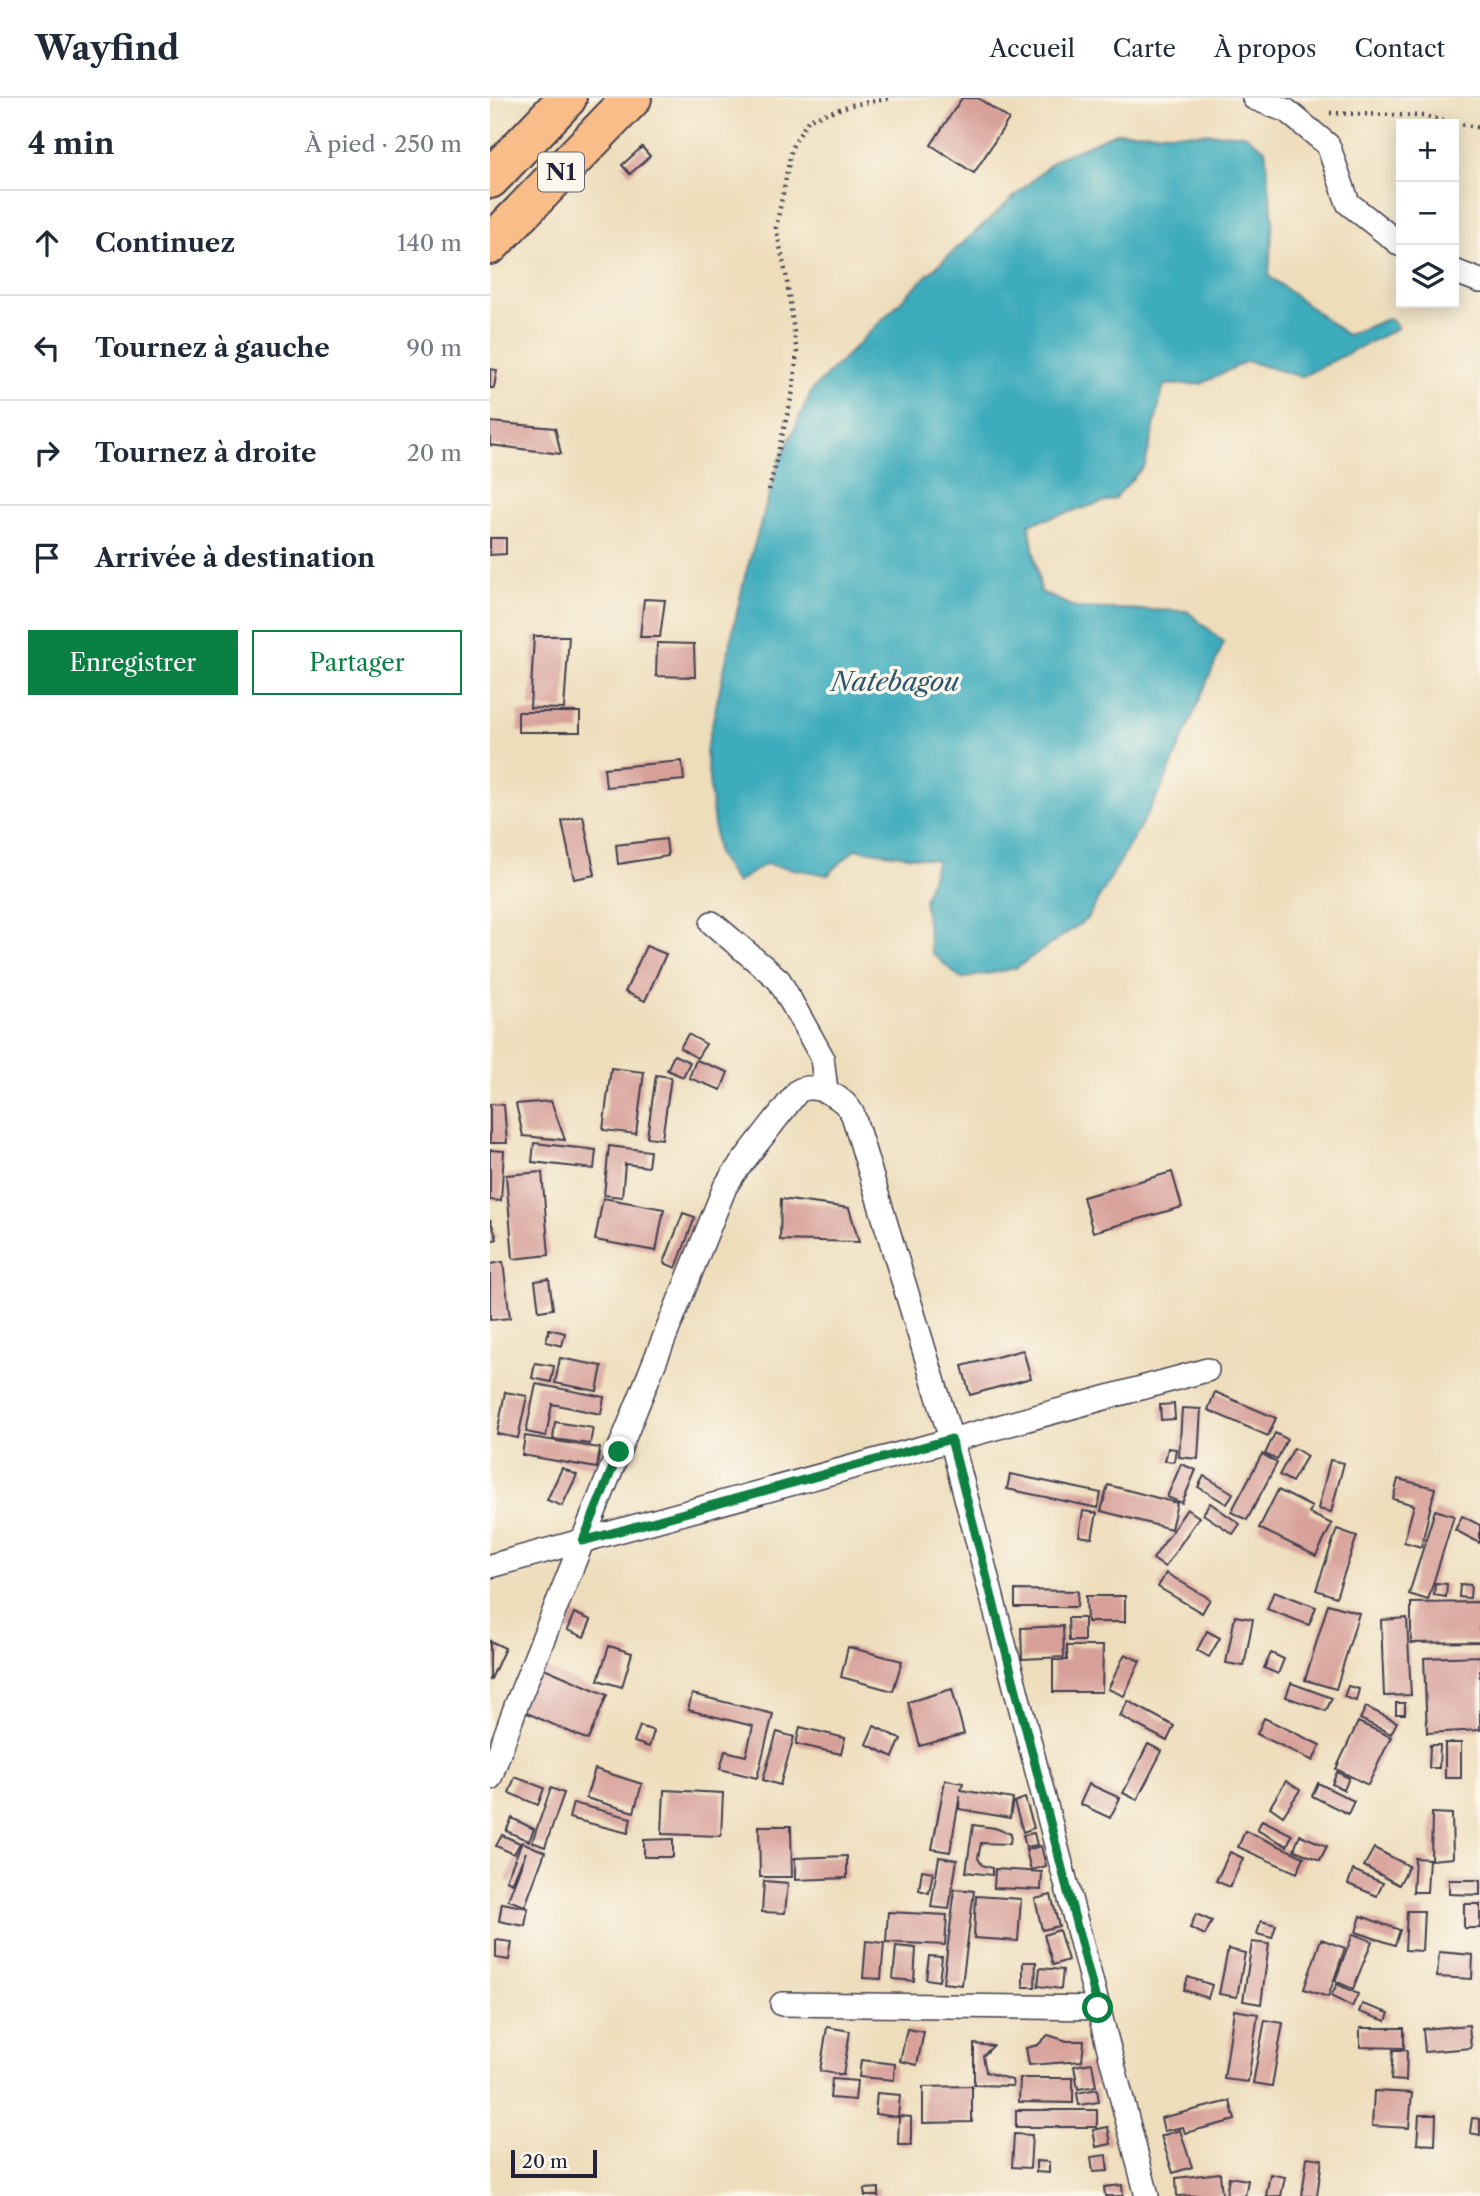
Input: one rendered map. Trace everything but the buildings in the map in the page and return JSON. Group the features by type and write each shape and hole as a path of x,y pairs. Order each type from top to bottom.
{"highway":[{"name":"N1","path":"491,176 567,98"},
{"name":"N1","path":"490,246 632,98"}],"street":[{"path":"1254,98 1287,111 1328,145 1348,203 1396,241"},
{"path":"1459,273 1480,281"},
{"path":"712,922 779,980 822,1057 826,1091"},
{"path":"490,1778 516,1706 725,1187 798,1090 807,1086 826,1091 845,1102 853,1115 951,1439 1147,2196"},
{"path":"491,1562 583,1541 1207,1370"},
{"path":"782,2004 1098,2008"}],"path":[{"path":"769,490 793,391 797,353 786,274 776,228 792,146 809,119 851,105 893,98"},
{"path":"1287,111 1423,116 1480,128"}],"water":[{"name":"Natebagou","path":"1118,132 1244,134 1265,149 1273,219 1269,276 1347,335 1390,318 1398,328 1301,377 1247,361 1201,384 1164,385 1145,465 1114,499 1029,524 1041,592 1076,608 1187,611 1224,642 1162,788 1087,919 1016,968 961,979 931,952 924,900 937,860 855,849 828,875 765,864 736,883 717,854 706,751 745,576 778,465 812,390 924,278 1056,159"}],"route":[{"path":"619,1452 583,1541 951,1439 1098,2008"}]}
